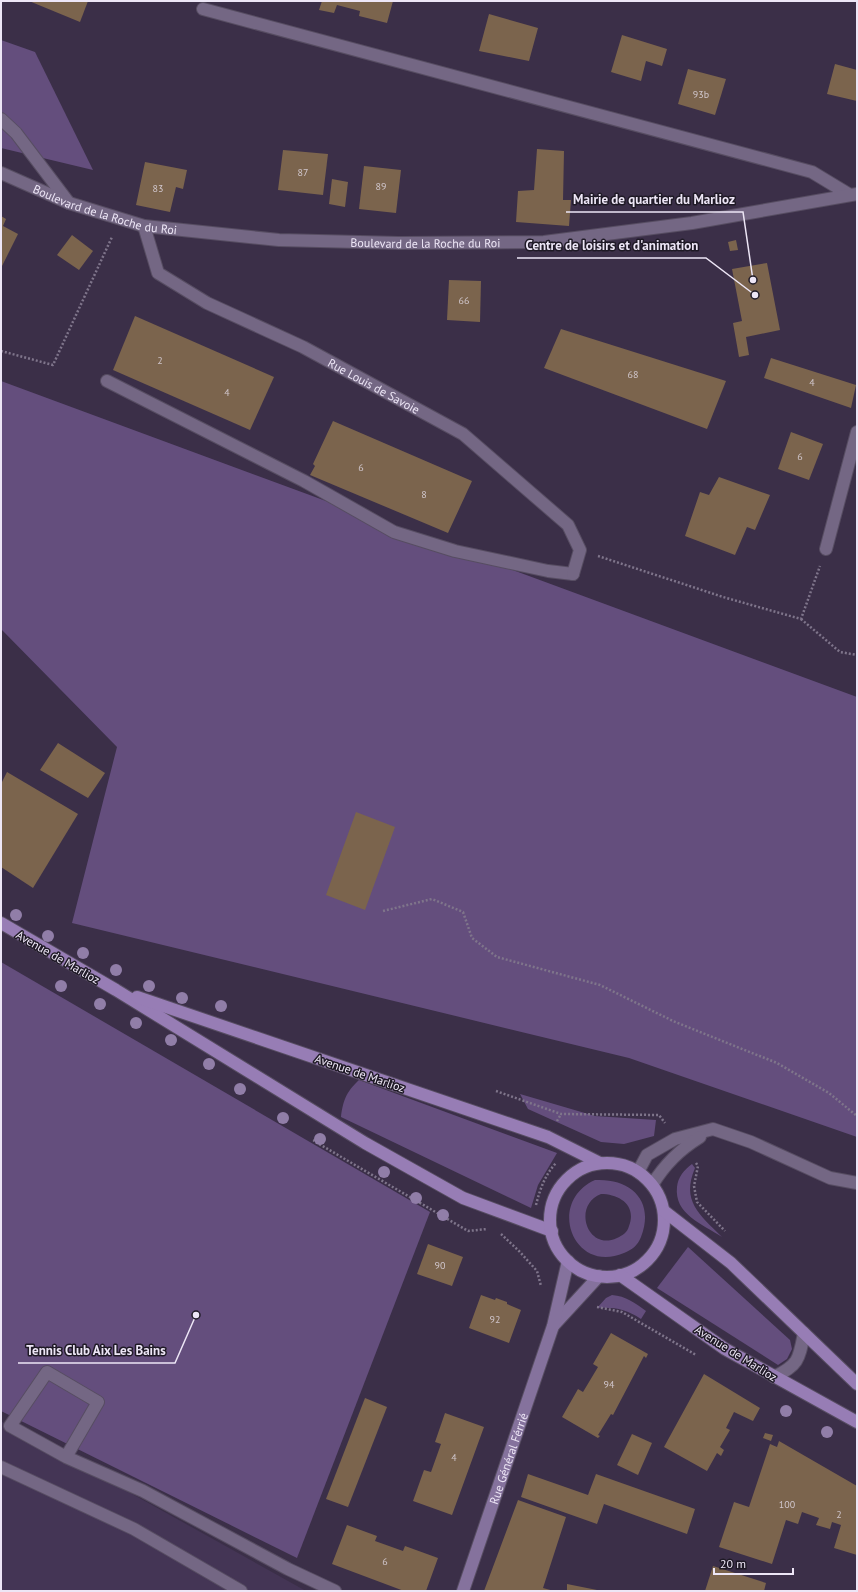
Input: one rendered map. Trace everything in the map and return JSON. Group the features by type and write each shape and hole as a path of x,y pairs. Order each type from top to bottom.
{"main road":[{"name":"Avenue de Marlioz","path":"1,923 116,990 326,1119 463,1198 552,1231"},
{"name":"Avenue de Marlioz","path":"116,990 548,1136 600,1163"},
{"path":"600,1163 620,1164 638,1172 652,1185 660,1197 664,1211 664,1228 659,1244 649,1258 636,1269 620,1276 599,1276 577,1269 568,1262 555,1243 550,1212 556,1195 567,1179 582,1168 600,1163"},
{"path":"664,1211 730,1263 857,1384"},
{"name":"Rue Général Férrié","path":"462,1591 553,1326 564,1306 568,1262"},
{"path":"564,1306 599,1276"},
{"name":"Avenue de Marlioz","path":"620,1276 725,1349 857,1422"}],"street":[{"path":"204,9 812,172 854,194"},
{"path":"1,119 16,133 69,203"},
{"name":"Boulevard de la Roche du Roi","path":"1,173 69,203 144,226 279,240 399,243 544,242 692,223 854,194"},
{"name":"Rue Louis de Savoie","path":"144,226 158,273 207,303 304,347 463,434 568,525 580,550"},
{"path":"107,381 304,481 394,532 455,551 548,571 573,574 580,550"},
{"path":"826,549 853,464 857,432"},
{"path":"652,1185 664,1166 682,1148 713,1129"},
{"path":"638,1172 647,1156 675,1139 713,1129 751,1142 830,1178 857,1183"},
{"path":"774,1377 791,1369 800,1354 804,1333"},
{"path":"66,1457 98,1402 47,1372 10,1426 66,1457 143,1491 288,1569 335,1591"},
{"path":"1,1467 134,1529 241,1591"}],"path":[{"path":"1,351 53,365 110,243"},
{"path":"801,619 826,549"},
{"path":"580,550 723,597 801,619 840,652 857,655"},
{"path":"383,911 432,899 463,912 472,938 497,957 600,985 673,1021 778,1063 829,1093 857,1116"},
{"path":"496,1091 561,1114 659,1115 675,1139"},
{"path":"548,1136 561,1114"},
{"path":"326,1119 314,1141 468,1231 493,1228 520,1252 537,1271 545,1300 564,1306 580,1316 594,1306 622,1312 703,1359"},
{"path":"529,1205 536,1206 540,1190 550,1169 558,1161"},
{"path":"493,1228 500,1212"}],"shaded area":[{"path":"1,40 35,52 93,170 1,148"},
{"path":"1,381 857,697 857,1137 629,1058 72,923 117,747 1,629"},
{"path":"1,962 430,1212 297,1558 1,1411"},
{"path":"359,1080 557,1153 538,1185 531,1208 341,1117 346,1097"},
{"path":"520,1094 595,1116 656,1120 654,1136 624,1144 601,1142 528,1109"},
{"path":"692,1164 695,1168 691,1179 691,1198 700,1214 722,1237 698,1223 680,1204 677,1196 678,1183 682,1174"},
{"path":"595,1180 608,1180 619,1183 637,1194 645,1213 645,1224 640,1240 634,1247 624,1253 606,1257 591,1254 579,1245 572,1233 569,1219 572,1204 580,1190","holes":["601,1194 614,1196 625,1202 631,1212 631,1219 624,1234 607,1241 598,1239 591,1233 585,1216 587,1207 592,1200"]},
{"path":"688,1247 790,1340 792,1349 787,1359 778,1365 657,1288"},
{"path":"612,1295 626,1298 646,1311 641,1319 620,1309 597,1308 606,1298"},
{"path":"1,1421 66,1457 306,1591 1,1591"}],"building":[{"path":"29,1 88,1 80,22"},
{"path":"322,1 393,1 387,23 359,16 360,11 337,5 334,13 319,10"},
{"path":"489,14 538,28 529,61 479,51"},
{"path":"622,35 667,49 662,66 646,61 641,81 611,72"},
{"path":"835,64 857,70 857,101 827,94"},
{"path":"688,69 726,79 715,115 678,104"},
{"path":"537,149 564,151 563,200 571,200 569,226 516,222 518,191 534,190"},
{"path":"283,150 328,154 323,195 278,190"},
{"path":"145,162 187,170 183,189 176,187 170,212 136,205"},
{"path":"364,166 401,170 396,213 359,209"},
{"path":"332,179 348,182 345,207 329,204"},
{"path":"1,216 6,219 3,226 18,234 1,268"},
{"path":"72,235 93,251 79,270 57,255"},
{"path":"736,240 738,250 730,251 728,242"},
{"path":"767,263 780,330 746,337 749,355 739,357 733,323 742,321 732,269"},
{"path":"449,280 481,281 480,322 447,320"},
{"path":"135,316 274,377 250,430 113,370"},
{"path":"561,329 726,381 707,429 544,368"},
{"path":"771,358 856,385 851,408 764,378"},
{"path":"333,421 472,481 448,533 310,475 315,466 313,464"},
{"path":"791,432 823,444 809,480 778,469"},
{"path":"719,477 770,495 755,530 747,527 735,555 685,536 700,492 709,495"},
{"path":"58,743 105,773 88,798 40,770"},
{"path":"7,772 78,814 33,888 1,867 1,784"},
{"path":"356,812 395,827 365,910 326,895"},
{"path":"428,1244 463,1257 452,1286 417,1274"},
{"path":"481,1295 507,1302 507,1304 521,1310 509,1343 469,1328"},
{"path":"611,1333 648,1354 646,1358 644,1356 613,1415 611,1414 598,1435 600,1436 598,1438 562,1417 578,1389 583,1392 598,1367 593,1364"},
{"path":"704,1374 760,1408 753,1421 734,1412 726,1428 730,1430 720,1447 724,1450 721,1456 717,1453 707,1471 664,1447"},
{"path":"365,1398 387,1407 348,1507 326,1499"},
{"path":"445,1413 484,1427 452,1515 413,1501 424,1470 431,1472 441,1444 435,1442"},
{"path":"765,1433 773,1435 771,1441 763,1438"},
{"path":"632,1434 652,1443 638,1475 617,1465"},
{"path":"779,1441 857,1486 857,1555 834,1548 841,1525 832,1522 830,1529 816,1525 819,1518 802,1512 798,1524 786,1520 772,1564 719,1547 734,1502 749,1507 770,1444 777,1447"},
{"path":"528,1474 588,1495 596,1474 695,1509 687,1534 604,1504 597,1524 521,1497"},
{"path":"518,1500 566,1517 543,1588 554,1591 484,1591"},
{"path":"347,1525 377,1536 375,1541 403,1551 405,1546 438,1558 426,1591 404,1591 332,1564"},
{"path":"713,1566 766,1583 764,1591 705,1591"},
{"path":"567,1584 597,1590 597,1591 567,1591"}],"place":[{"name":"Mairie de quartier du Marlioz","path":"753,280"},
{"name":"Centre de loisirs et d'animation","path":"755,295"},
{"name":"Tennis Club Aix Les Bains","path":"196,1315"}]}
